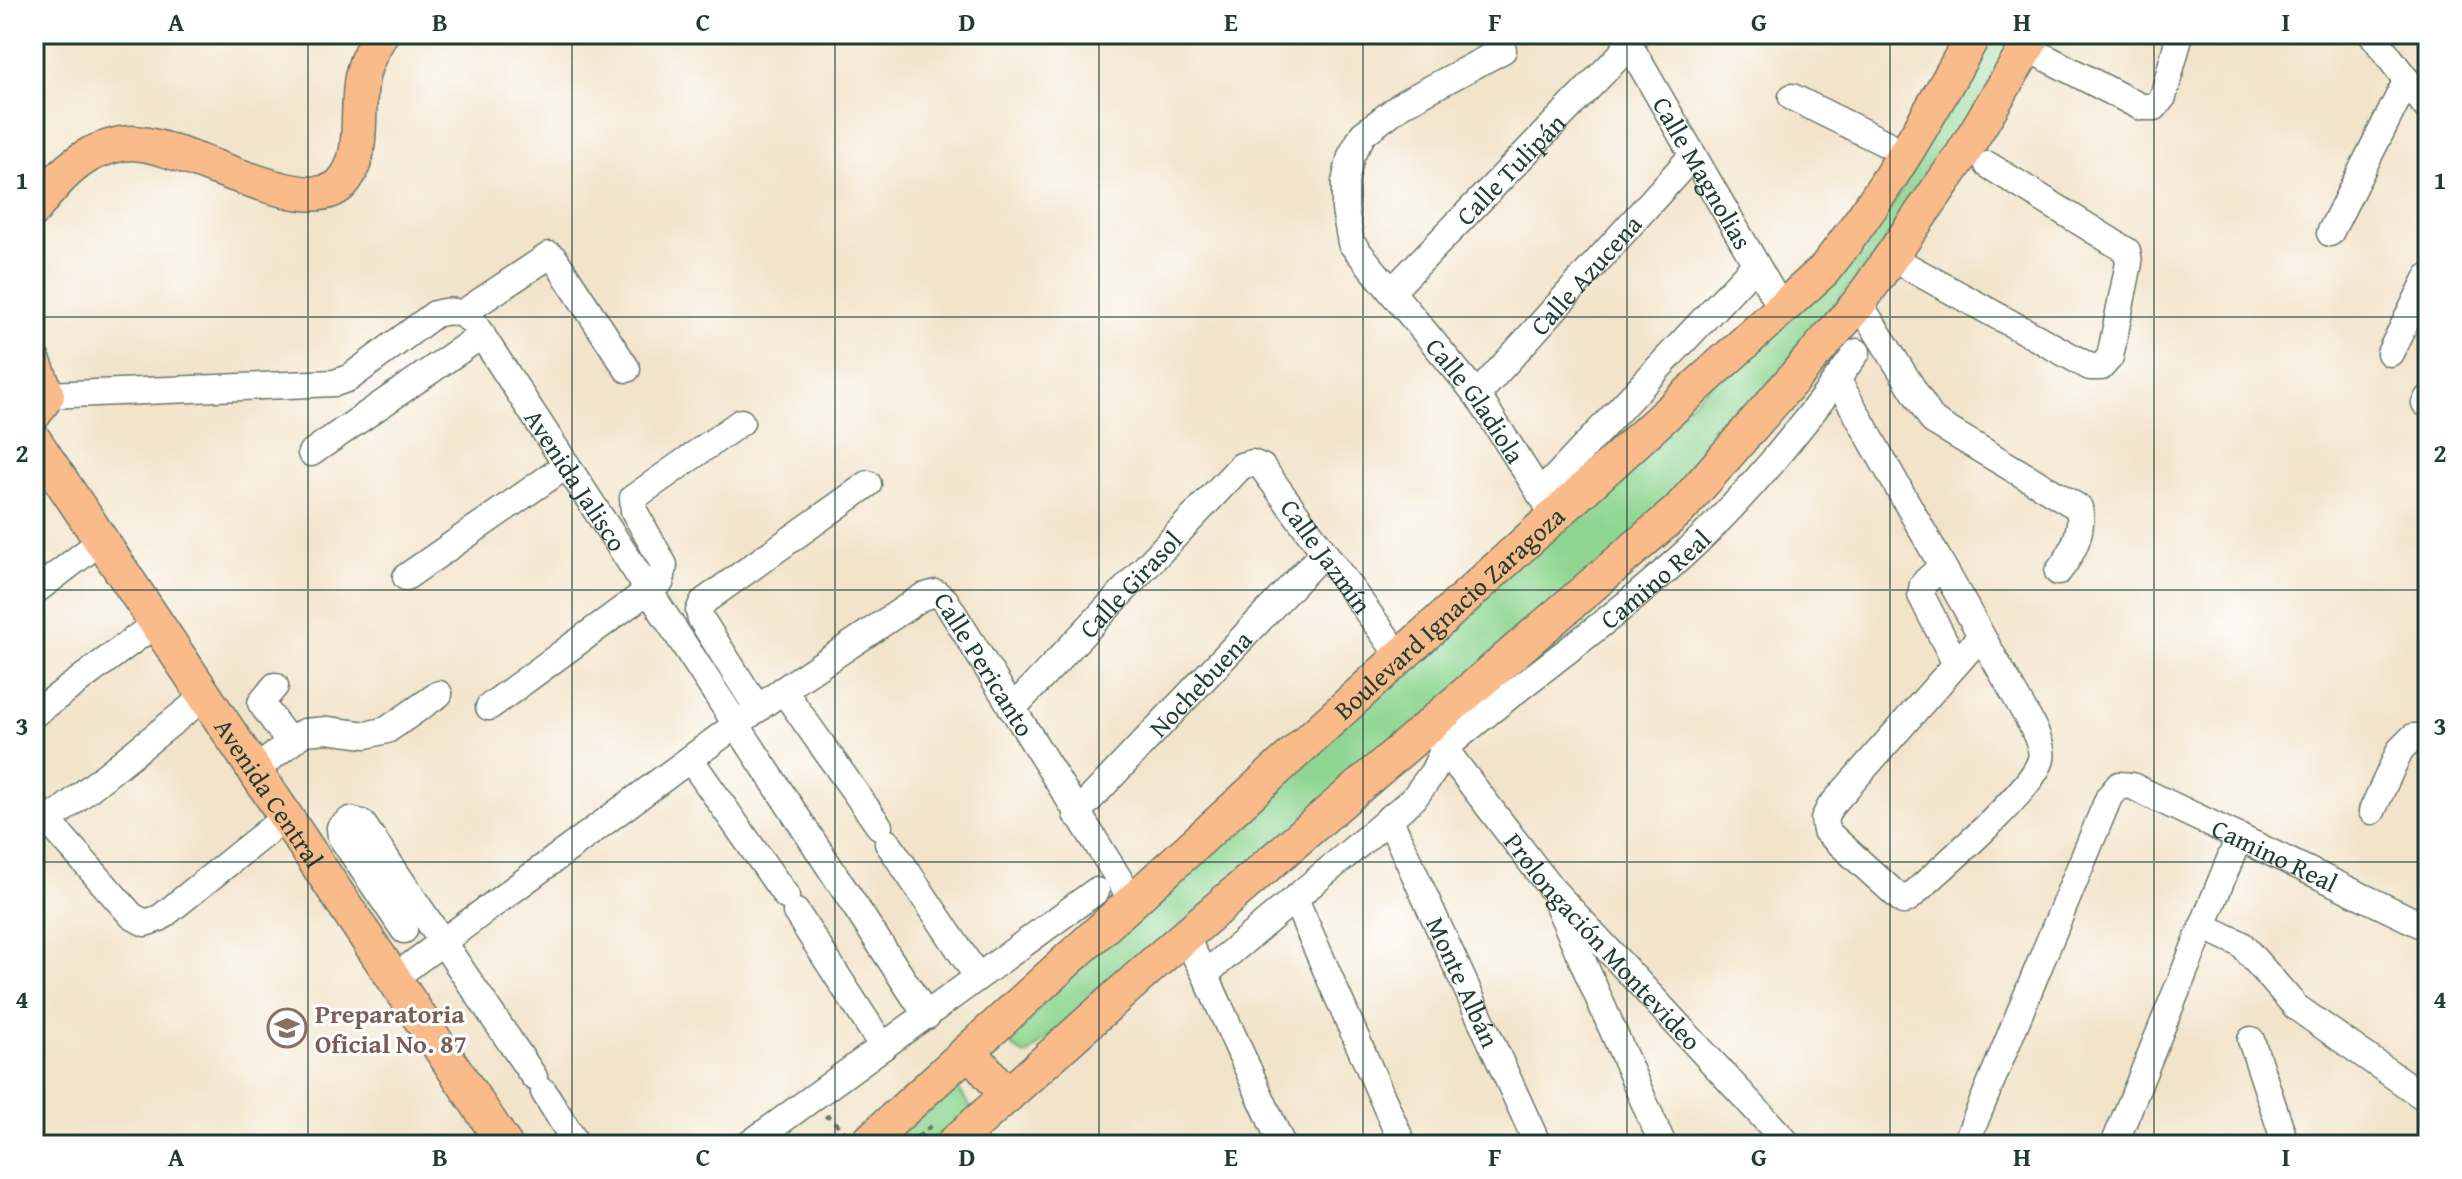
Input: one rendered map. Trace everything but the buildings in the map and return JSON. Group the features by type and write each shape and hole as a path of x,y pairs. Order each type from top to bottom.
{"main road":[{"path":"34,209 64,175 90,155 130,143 177,153 280,188 315,195 328,193 341,185 356,153 363,72 381,34"},
{"name":"Boulevard Ignacio Zaragoza","path":"856,1140 970,1051 1399,655 1547,505 1783,311 1824,270 1861,224 1907,154 1974,34"},
{"path":"946,1132 1007,1096 1185,937 1436,738 1679,510 1859,303 1962,155 2031,41"},
{"path":"34,362 40,405"},
{"name":"Avenida Central","path":"34,440 391,980 505,1145"},
{"path":"970,1051 1007,1096"}],"street":[{"path":"2031,41 2141,107 2155,107 2163,97 2180,34"},
{"path":"2330,233 2420,92 2372,34"},
{"name":"Calle Magnolias","path":"1626,40 1783,311"},
{"name":"Calle Tulipán","path":"1392,291 1626,40"},
{"name":"Calle Gladiola","path":"1503,50 1404,103 1363,134 1351,156 1345,182 1345,210 1351,243 1477,395 1547,505"},
{"path":"1792,97 1907,154"},
{"name":"Calle Azucena","path":"1477,395 1693,155"},
{"path":"1892,258 2090,367 2101,367 2110,357 2129,263 2127,251 1988,165"},
{"path":"40,405 335,383 349,378 435,314 450,310 463,313 550,255 627,369"},
{"path":"1547,505 1755,265"},
{"path":"2390,353 2428,277"},
{"path":"1859,303 1933,421 2079,508 2082,521 2070,558 2058,572"},
{"name":"Avenida Jalisco","path":"463,313 482,335 927,1016"},
{"path":"311,453 482,335"},
{"name":"Camino Real","path":"1436,738 1593,633 1681,557 1771,462 1857,352"},
{"path":"1837,379 2025,713 2041,759 2009,805 1903,901 1826,831 1824,819 1830,807 1981,636"},
{"path":"489,707 661,581 664,565 634,511 633,498 741,422"},
{"name":"Calle Jazmín","path":"1252,463 1262,467 1399,655"},
{"name":"Calle Girasol","path":"1012,709 1241,466 1252,463"},
{"path":"406,577 567,465"},
{"path":"758,709 701,619 699,611 703,602 868,484"},
{"path":"34,592 101,541"},
{"name":"Nochebuena","path":"1076,814 1323,553"},
{"path":"1941,567 1923,584 1921,595 1956,664"},
{"name":"Calle Pericanto","path":"391,980 783,690 922,597 936,593 945,600 1132,900"},
{"path":"34,714 155,624"},
{"path":"275,686 261,703 290,743"},
{"path":"783,690 884,834 977,976"},
{"path":"253,772 304,732 327,730 366,735 387,730 439,694"},
{"path":"204,697 38,820 132,916 145,923 160,918 284,818"},
{"path":"2372,811 2400,750 2413,737 2428,737"},
{"path":"1205,974 1414,798 1433,772 1436,738"},
{"name":"Prolongación Montevideo","path":"1436,738 1550,887 1789,1145"},
{"path":"690,759 791,904 883,1047"},
{"name":"Camino Real","path":"1965,1145 2109,797 2119,785 2132,786 2428,928"},
{"name":"Monte Albán","path":"1389,818 1538,1145"},
{"path":"404,930 341,837 340,828 350,820 362,823 577,1145"},
{"path":"2114,1145 2239,837"},
{"path":"1550,887 1663,1145"},
{"path":"748,1145 1096,891"},
{"path":"1295,899 1403,1145"},
{"path":"2203,926 2241,944 2296,1007 2428,1100"},
{"path":"1185,937 1205,974 1282,1145"},
{"path":"2251,1040 2284,1144"}],"path":[{"path":"817,1124 828,1116 856,1140"},
{"path":"908,1145 946,1132"}],"green space":[{"path":"1987,34 2027,34 1945,147 1872,260 1794,350 1774,399 1692,493 1026,1056 1012,1047 1011,1026 1846,260 1890,210"},
{"path":"953,1080 974,1113 937,1145 879,1145"}],"place":[{"name":"Preparatoria Oficial No. 87","path":"287,1028"}]}
